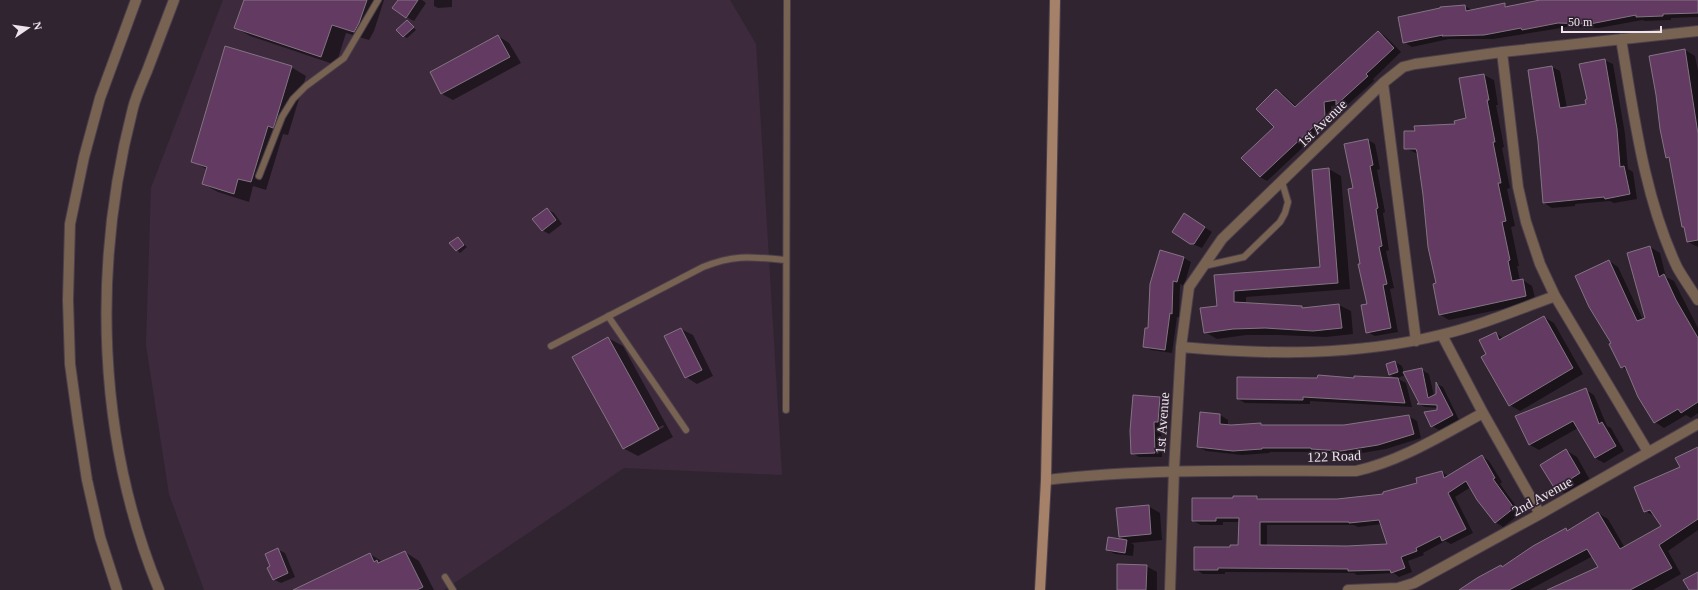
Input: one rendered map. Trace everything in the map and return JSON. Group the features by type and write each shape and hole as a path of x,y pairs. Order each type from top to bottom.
{"main road":[{"path":"1040,590 1046,480 1055,0"}],"street":[{"path":"118,590 100,537 87,480 70,364 68,300 70,232 84,157 100,98 136,0"},
{"path":"159,590 141,538 123,473 113,416 108,366 106,301 108,251 116,183 133,107 174,0"},
{"name":"1st Avenue","path":"1170,590 1174,470 1181,347 1189,287 1222,239 1383,83 1403,67 1502,52 1698,31"},
{"path":"1621,39 1640,146 1652,192 1666,238 1678,267 1698,300"},
{"path":"1502,52 1518,187 1526,222 1540,264 1555,296 1648,452"},
{"path":"1383,83 1416,341"},
{"path":"1181,347 1268,352 1330,352 1416,341 1442,335 1555,296"},
{"path":"1442,335 1483,413 1540,514"},
{"name":"122 Road","path":"1046,480 1096,474 1174,470 1356,471 1378,466 1405,454 1483,413"},
{"name":"2nd Avenue","path":"1348,590 1398,589 1414,583 1540,514 1698,424"}],"lane":[{"path":"258,176 282,117 293,99 306,86 344,58 378,0"},
{"path":"786,410 787,0"},
{"path":"1202,266 1244,257 1280,222 1288,202 1282,182"},
{"path":"551,346 719,260 747,256 786,260"},
{"path":"608,316 686,430"},
{"path":"445,576 453,590"}],"shaded area":[{"path":"223,0 730,0 756,44 782,475 624,468 444,590 204,590 169,494 146,345 151,188"}],"building":[{"path":"244,0 367,0 359,23 354,32 332,25 321,57 234,28"},
{"path":"398,0 418,0 406,18 392,8"},
{"path":"1540,0 1698,0 1698,13 1663,14 1663,16 1636,17 1636,15 1590,24 1558,23 1484,35 1442,36 1443,35 1403,43 1398,17 1440,7 1465,5 1466,11 1505,3 1505,7"},
{"path":"407,20 414,27 403,37 396,30"},
{"path":"1378,31 1394,48 1366,74 1368,76 1336,105 1336,100 1324,102 1325,116 1260,177 1241,158 1274,127 1256,109 1276,89 1295,107"},
{"path":"498,35 510,57 441,94 430,72"},
{"path":"225,46 292,66 274,126 273,128 268,126 251,182 238,179 234,194 202,184 207,167 191,162"},
{"path":"1685,49 1698,134 1698,240 1687,242 1684,227 1682,227 1669,157 1666,158 1660,129 1649,56"},
{"path":"1605,59 1617,129 1620,167 1624,166 1630,194 1605,199 1604,197 1543,203 1538,141 1528,70 1552,66 1560,108 1586,104 1585,100 1587,99 1579,64"},
{"path":"1484,74 1495,142 1493,142 1501,183 1498,183 1506,221 1502,222 1510,260 1508,261 1512,281 1523,279 1526,296 1439,315 1433,284 1436,283 1428,247 1417,152 1416,149 1404,149 1404,131 1415,131 1414,126 1455,124 1454,121 1466,118 1459,78"},
{"path":"1368,139 1373,165 1370,166 1378,208 1376,209 1382,246 1379,247 1387,284 1383,285 1391,328 1366,333 1361,305 1367,304 1358,264 1360,264 1348,189 1353,188 1344,144"},
{"path":"1329,168 1338,283 1234,291 1234,302 1302,306 1302,308 1339,304 1342,328 1313,331 1265,328 1233,329 1204,333 1200,308 1217,306 1214,275 1320,267 1312,170"},
{"path":"547,208 556,220 542,231 532,219"},
{"path":"1184,213 1205,227 1194,244 1190,244 1172,232"},
{"path":"458,237 464,245 456,251 449,243"},
{"path":"1650,246 1659,277 1664,274 1676,300 1698,338 1698,402 1681,413 1678,409 1654,423 1638,397 1625,366 1621,368 1609,344 1611,343 1589,307 1575,276 1609,260 1637,321 1645,318 1627,253"},
{"path":"1160,250 1184,257 1177,282 1173,281 1172,314 1170,313 1165,350 1143,347 1145,328 1148,328 1150,284"},
{"path":"1544,316 1573,368 1509,406 1481,357 1486,354 1479,340 1496,332 1499,340"},
{"path":"681,328 702,370 685,378 664,336"},
{"path":"608,337 659,429 623,449 572,357"},
{"path":"1395,361 1398,372 1389,375 1386,364"},
{"path":"1422,368 1428,398 1436,394 1436,382 1453,415 1431,427 1424,412 1437,410 1437,405 1417,404 1419,403 1403,372"},
{"path":"1318,375 1354,378 1354,376 1398,378 1405,403 1303,397 1303,400 1237,399 1237,377 1317,378"},
{"path":"1586,388 1599,424 1602,422 1616,446 1595,458 1573,421 1529,445 1515,416"},
{"path":"1133,395 1160,397 1158,422 1154,422 1155,453 1131,454 1130,431"},
{"path":"1200,412 1220,414 1220,424 1231,425 1261,423 1261,425 1344,425 1409,415 1414,434 1378,445 1341,451 1311,448 1262,448 1233,451 1197,447"},
{"path":"1698,447 1698,519 1659,545 1672,568 1630,590 1547,590 1598,567 1587,549 1509,590 1459,590 1501,565 1502,567 1533,546 1566,528 1567,531 1598,512 1620,549 1661,526 1650,510 1644,512 1634,487 1680,467 1675,458"},
{"path":"1566,449 1580,473 1555,489 1540,465"},
{"path":"1482,455 1495,478 1493,479 1514,508 1495,523 1477,500 1466,481 1448,493 1466,529 1442,541 1440,536 1416,548 1417,551 1401,557 1405,568 1391,573 1390,570 1348,571 1348,569 1218,568 1218,570 1194,570 1194,547 1230,547 1230,545 1238,545 1239,518 1216,518 1216,521 1192,521 1192,498 1233,498 1233,496 1257,496 1257,499 1337,499 1383,494 1383,492 1417,483 1416,478 1442,471 1444,478","holes":["1379,520 1387,544 1347,546 1260,545 1260,522 1349,523"]},
{"path":"1149,505 1151,534 1119,537 1116,508"},
{"path":"1108,537 1127,540 1125,553 1106,550"},
{"path":"278,548 288,573 273,580 267,568 270,566 265,554"},
{"path":"405,551 423,587 417,590 293,590 370,553 374,562 377,560 378,563"},
{"path":"1117,564 1147,565 1146,590 1117,590"},
{"path":"1698,572 1698,590 1689,590 1683,580"}]}
